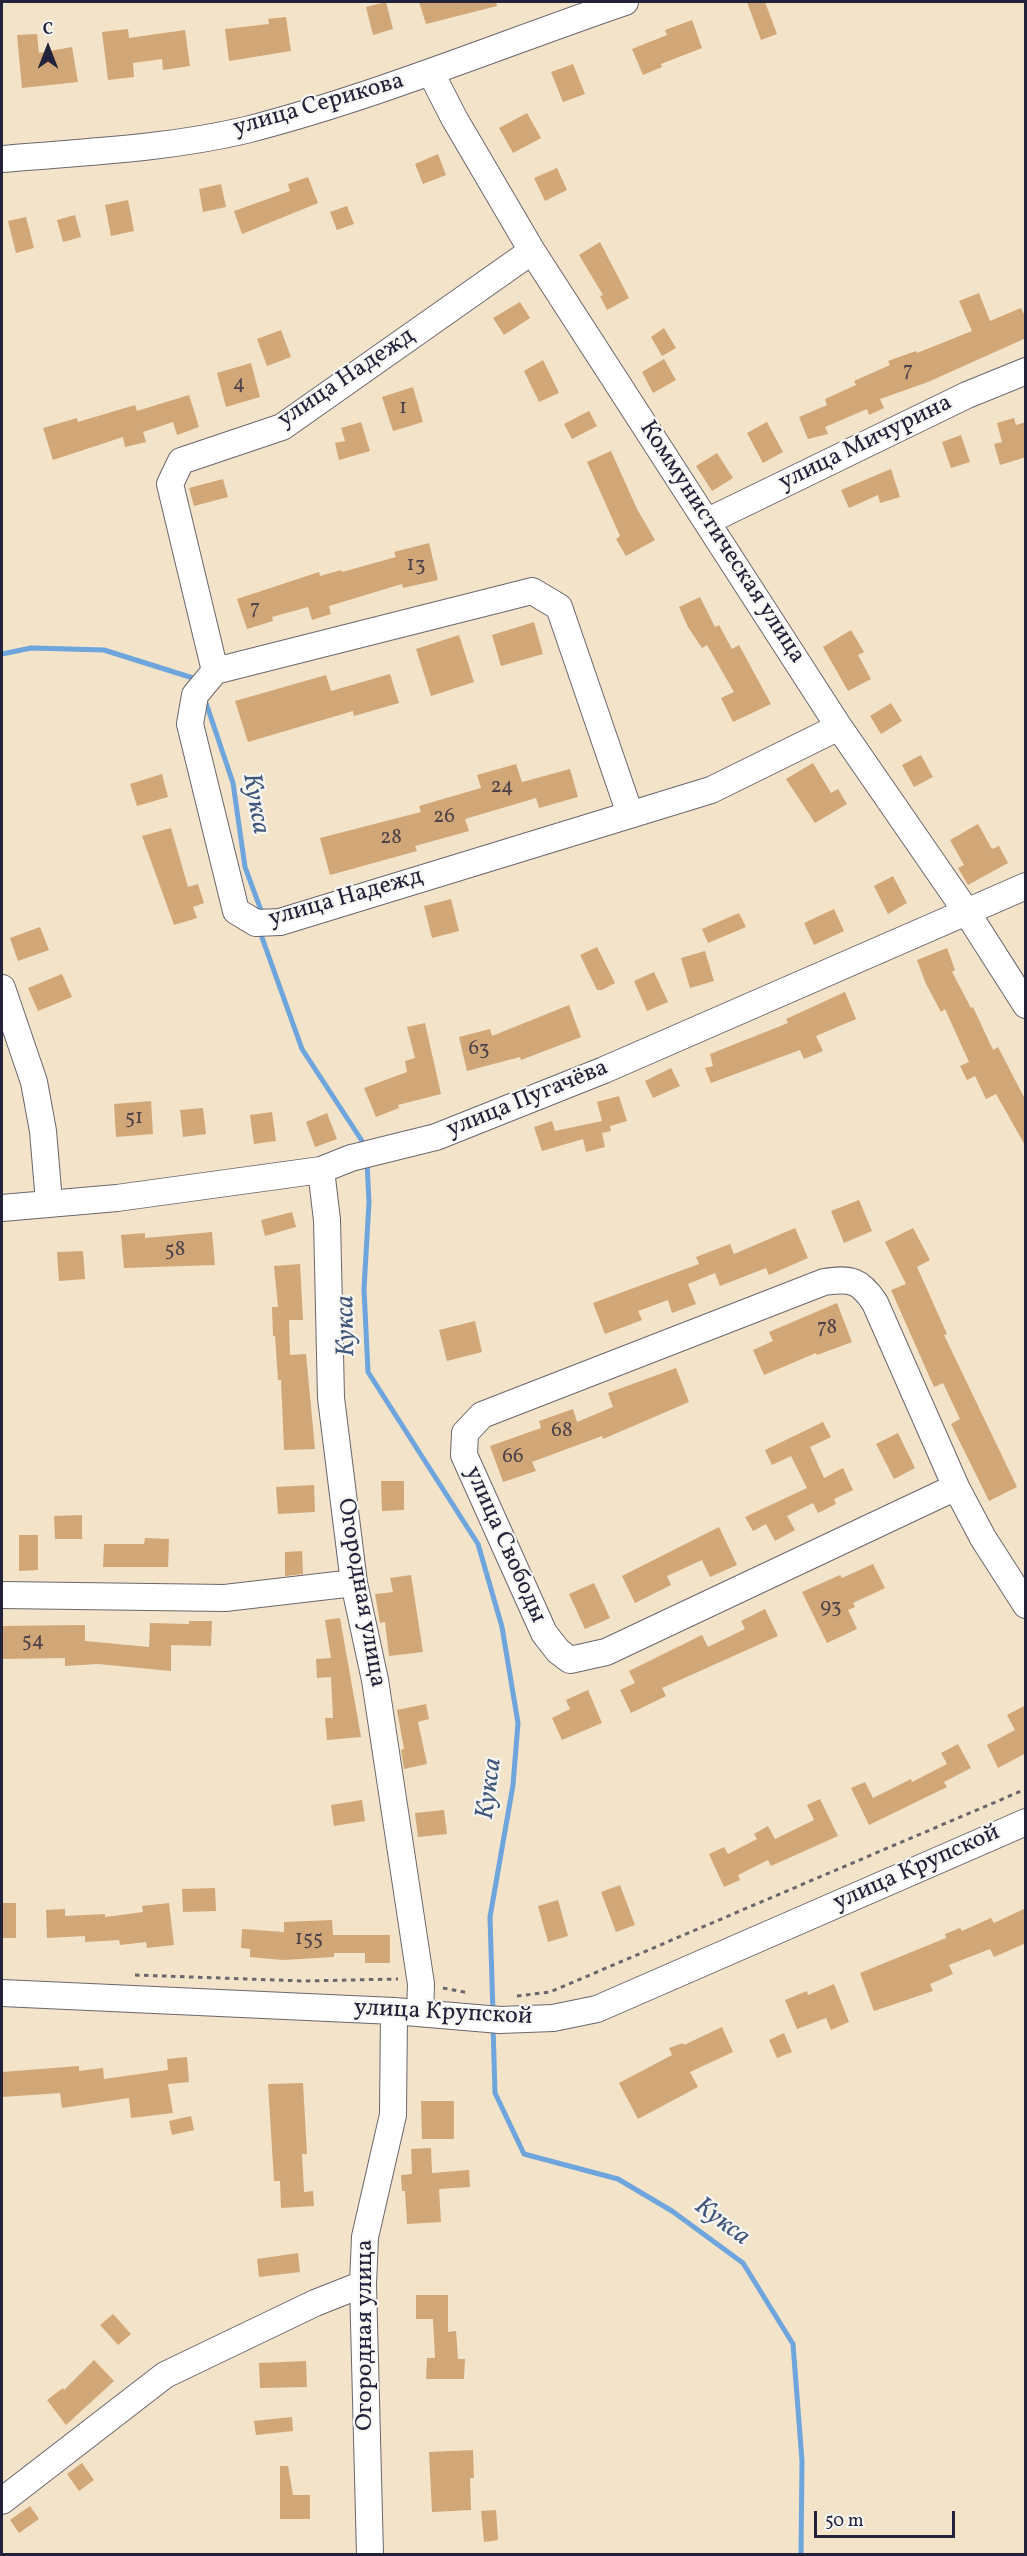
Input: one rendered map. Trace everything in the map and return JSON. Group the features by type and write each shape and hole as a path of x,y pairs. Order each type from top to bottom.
{"street":[{"name":"улица Серикова","path":"2,159 143,147 244,130 431,73 510,41 625,2"},
{"name":"Коммунистическая улица","path":"431,73 454,118 532,251 839,727 966,911 1026,1005"},
{"name":"улица Надежд","path":"532,251 282,427 181,461 170,484 215,671 195,695 190,724 237,911 256,924 280,922 711,790 839,727"},
{"name":"улица Мичурина","path":"708,521 967,395 1026,371"},
{"path":"215,671 532,591 559,607 630,814"},
{"name":"улица Пугачёва","path":"2,1208 49,1202 117,1198 321,1170 351,1158 436,1137 604,1070 1026,886"},
{"path":"2,988 34,1083 43,1131 49,1202"},
{"name":"Огородная улица","path":"321,1170 327,1220 332,1398 354,1583 375,1680 421,1984 420,2013"},
{"name":"улица Свободы","path":"956,1487 606,1652 570,1660 558,1651 544,1634 464,1455 465,1433 482,1415 824,1282 845,1279 864,1286 875,1303 956,1487 983,1538 1026,1605"},
{"path":"2,1595 225,1598 354,1583"},
{"name":"улица Крупской","path":"2,1993 394,2011 491,2020 553,2018 597,2009 1026,1822"},
{"name":"Огородная улица","path":"370,2554 363,2284 365,2237 393,2115 394,2011"},
{"path":"2,2501 165,2375 315,2303 363,2284"}],"path":[{"path":"515,1996 550,1992 1026,1789"},
{"path":"126,1975 304,1981 401,1979 471,1994"}],"building":[{"path":"386,2 393,29 373,35 366,7"},
{"path":"419,2 496,2 497,6 426,24"},
{"path":"747,2 765,2 777,34 761,40"},
{"path":"286,17 291,51 229,61 225,29 269,24 268,19"},
{"path":"692,20 702,48 661,64 662,67 643,75 632,49 667,35 665,30"},
{"path":"128,29 129,38 185,30 190,66 163,70 162,59 133,63 134,77 108,80 102,32"},
{"path":"37,34 39,53 72,47 78,82 22,88 17,35"},
{"path":"573,64 585,94 563,102 551,72"},
{"path":"527,113 541,138 513,153 499,128"},
{"path":"438,154 446,175 423,184 415,164"},
{"path":"557,168 567,190 545,201 534,178"},
{"path":"308,177 318,203 242,234 234,211 290,191 288,184"},
{"path":"221,184 226,207 203,212 199,189"},
{"path":"128,200 134,231 111,236 105,205"},
{"path":"347,206 354,224 337,230 330,212"},
{"path":"75,215 81,237 63,242 57,220"},
{"path":"26,217 34,248 16,253 8,221"},
{"path":"600,242 629,298 607,310 600,296 603,295 579,255"},
{"path":"979,293 990,321 1021,308 1026,318 1026,338 928,382 880,399 884,408 869,415 867,409 825,427 828,434 808,439 799,417 827,405 825,399 856,385 854,381 890,365 888,361 916,351 917,353 972,331 959,301"},
{"path":"520,302 530,318 504,335 493,318"},
{"path":"664,328 676,348 662,356 651,337"},
{"path":"281,330 291,357 267,366 257,339"},
{"path":"664,359 676,380 653,393 642,372"},
{"path":"543,360 559,393 539,402 524,371"},
{"path":"251,363 260,397 226,407 217,373"},
{"path":"413,387 423,422 393,431 382,397"},
{"path":"189,395 199,427 177,435 173,422 143,432 146,442 125,447 123,437 53,460 43,428 77,418 78,422 135,405 137,411"},
{"path":"589,411 597,426 572,439 564,424"},
{"path":"1014,418 1016,425 1026,422 1026,457 1000,465 994,444 1002,442 997,423"},
{"path":"361,422 370,451 339,460 335,443 345,441 341,428"},
{"path":"767,422 783,452 763,463 747,433"},
{"path":"961,435 970,462 951,468 942,442"},
{"path":"611,451 637,509 655,540 626,556 616,539 620,536 587,462"},
{"path":"717,453 733,478 712,491 696,466"},
{"path":"891,469 900,497 880,503 878,495 849,508 841,490"},
{"path":"223,479 228,497 194,506 189,488"},
{"path":"429,543 438,580 403,588 402,584 329,606 331,614 312,620 308,607 272,617 273,621 247,629 237,599 319,572 320,576 341,570 342,572 396,557 394,552"},
{"path":"700,597 715,627 719,625 732,649 739,645 771,704 733,722 721,698 734,692 707,645 702,648 688,627 679,607"},
{"path":"534,622 543,654 501,666 492,635"},
{"path":"851,630 864,652 858,655 871,679 848,691 823,647"},
{"path":"459,635 474,682 431,696 416,649"},
{"path":"390,674 399,703 354,716 353,711 248,742 235,701 326,675 331,691"},
{"path":"891,703 902,721 881,734 870,716"},
{"path":"921,755 933,777 914,787 902,765"},
{"path":"813,763 831,793 838,789 847,804 815,823 786,779"},
{"path":"516,764 522,782 570,769 578,797 539,808 536,798 465,819 469,831 415,846 417,851 330,875 320,838 421,812 419,806 481,788 477,775"},
{"path":"162,774 168,797 137,806 130,784"},
{"path":"978,824 992,849 999,846 1008,863 968,885 958,868 964,865 950,840"},
{"path":"171,828 188,887 198,884 204,903 193,907 197,918 174,925 142,836"},
{"path":"893,876 907,903 888,914 874,886"},
{"path":"451,899 459,931 432,938 424,906"},
{"path":"834,909 844,931 814,945 804,923"},
{"path":"739,913 746,927 708,943 702,929"},
{"path":"40,927 49,950 18,961 10,938"},
{"path":"597,947 615,983 602,990 597,990 580,955"},
{"path":"947,948 955,970 952,972 971,1008 973,1007 993,1050 998,1047 1026,1101 1026,1147 996,1094 986,1099 975,1076 967,1080 960,1066 969,1062 945,1009 941,1012 926,984 917,960"},
{"path":"705,951 714,981 690,988 681,958"},
{"path":"654,972 668,1002 647,1011 634,981"},
{"path":"62,974 72,997 38,1011 28,988"},
{"path":"845,992 856,1019 816,1036 823,1051 804,1059 800,1050 711,1083 705,1068 713,1066 710,1054 788,1023 786,1019"},
{"path":"569,1005 581,1037 521,1060 520,1057 467,1071 459,1037 490,1029 492,1036"},
{"path":"425,1023 441,1094 398,1105 399,1108 376,1117 364,1088 407,1072 405,1061 415,1058 407,1027"},
{"path":"671,1068 680,1086 653,1098 645,1081"},
{"path":"619,1096 627,1121 610,1126 611,1131 602,1133 605,1147 586,1152 583,1139 542,1151 534,1127 552,1121 555,1131 602,1121 597,1102"},
{"path":"151,1101 153,1134 116,1137 114,1104"},
{"path":"203,1108 206,1134 183,1137 180,1110"},
{"path":"272,1112 276,1141 254,1144 250,1115"},
{"path":"327,1113 337,1139 315,1147 306,1122"},
{"path":"859,1200 872,1231 844,1243 831,1211"},
{"path":"292,1212 296,1227 265,1236 261,1220"},
{"path":"795,1228 808,1258 769,1275 766,1268 720,1286 715,1273 688,1284 696,1304 672,1313 668,1300 638,1311 642,1320 605,1334 593,1303 699,1264 696,1257 730,1244 734,1254"},
{"path":"913,1228 930,1260 917,1267 947,1334 944,1335 1017,1487 989,1501 951,1424 960,1419 943,1383 934,1387 891,1290 906,1284 885,1242"},
{"path":"212,1232 215,1265 124,1268 121,1235 145,1233 145,1238"},
{"path":"83,1251 85,1279 59,1281 57,1252"},
{"path":"300,1264 303,1320 289,1320 290,1355 306,1354 315,1449 284,1450 281,1380 278,1380 275,1336 273,1336 272,1307 278,1307 274,1266"},
{"path":"837,1303 852,1342 817,1355 816,1353 764,1375 753,1350 773,1341 769,1332"},
{"path":"475,1321 482,1352 447,1361 439,1330"},
{"path":"676,1368 689,1402 603,1439 602,1436 532,1462 536,1471 503,1482 490,1446 541,1428 539,1421 573,1409 577,1422 613,1407 608,1393"},
{"path":"823,1422 831,1437 810,1447 824,1478 843,1468 853,1490 834,1499 836,1504 818,1513 813,1503 787,1516 795,1530 775,1541 766,1524 753,1531 745,1517 807,1488 791,1456 772,1465 765,1450"},
{"path":"898,1433 915,1468 894,1479 876,1444"},
{"path":"381,1481 404,1481 404,1510 382,1511"},
{"path":"314,1485 315,1512 278,1514 276,1487"},
{"path":"82,1515 82,1539 55,1539 54,1516"},
{"path":"719,1527 737,1565 710,1577 702,1560 667,1576 671,1585 635,1603 622,1576"},
{"path":"19,1535 38,1535 38,1570 19,1571"},
{"path":"145,1538 169,1539 168,1567 103,1567 104,1544 144,1544"},
{"path":"302,1551 303,1574 285,1576 285,1552"},
{"path":"873,1564 885,1588 853,1603 855,1607 848,1610 857,1629 827,1643 802,1592 840,1575 842,1578"},
{"path":"411,1575 423,1652 389,1656 385,1622 380,1623 375,1594 393,1592 390,1578"},
{"path":"594,1583 610,1618 585,1629 569,1594"},
{"path":"765,1609 778,1636 662,1688 666,1696 631,1713 620,1690 635,1683 629,1671 702,1635 708,1647 745,1629 741,1621"},
{"path":"340,1618 361,1737 327,1740 325,1718 333,1718 331,1677 317,1678 316,1659 331,1658 325,1620"},
{"path":"189,1621 212,1621 211,1646 171,1645 171,1671 98,1664 65,1666 65,1658 2,1659 2,1626 85,1625 85,1641 149,1647 150,1623 189,1624"},
{"path":"588,1690 602,1723 562,1740 552,1718 570,1709 566,1700"},
{"path":"426,1704 429,1719 418,1722 427,1764 404,1769 401,1750 404,1749 397,1710"},
{"path":"1026,1705 1026,1753 998,1768 987,1745 1015,1730 1007,1715"},
{"path":"958,1744 971,1768 944,1782 947,1787 869,1825 851,1788 865,1782 873,1798 911,1779 912,1782 947,1764 941,1753"},
{"path":"820,1799 838,1836 771,1866 768,1860 738,1875 740,1880 724,1887 709,1854 724,1847 728,1854 757,1839 754,1834 768,1826 775,1839 814,1820 807,1805"},
{"path":"362,1800 365,1821 334,1826 331,1805"},
{"path":"444,1810 447,1834 418,1837 415,1813"},
{"path":"620,1885 635,1925 616,1932 601,1892"},
{"path":"215,1888 216,1911 183,1912 182,1889"},
{"path":"558,1900 568,1936 548,1942 538,1906"},
{"path":"2,1903 16,1903 16,1938 2,1938"},
{"path":"169,1903 174,1945 147,1948 146,1942 120,1945 119,1940 85,1942 85,1936 47,1938 46,1910 65,1909 65,1916 105,1914 105,1917 143,1912 142,1906"},
{"path":"1026,1908 1026,1943 994,1957 990,1949 949,1965 953,1974 930,1984 933,1991 874,2011 860,1973 946,1938 945,1934 960,1928 962,1931 991,1918 994,1923"},
{"path":"332,1920 333,1935 390,1935 390,1963 365,1963 365,1953 334,1953 334,1957 283,1960 250,1957 250,1949 241,1948 242,1929 284,1932 284,1922"},
{"path":"834,1984 849,2022 831,2030 826,2018 797,2029 785,2000 807,1991 808,1995"},
{"path":"722,2027 733,2052 690,2072 698,2087 638,2119 619,2083 672,2055 669,2048 683,2043 684,2045"},
{"path":"784,2033 792,2052 777,2058 769,2040"},
{"path":"187,2057 189,2082 168,2084 173,2113 131,2118 129,2098 62,2108 60,2093 2,2097 2,2072 79,2066 79,2071 103,2068 104,2079 168,2070 167,2059"},
{"path":"303,2083 307,2154 302,2154 304,2192 313,2191 314,2206 281,2208 280,2181 274,2181 268,2084"},
{"path":"421,2101 454,2101 454,2139 422,2139"},
{"path":"191,2116 194,2130 172,2135 169,2121"},
{"path":"431,2148 432,2173 469,2170 470,2187 439,2189 441,2222 407,2224 405,2191 402,2191 401,2175 412,2174 411,2149"},
{"path":"298,2253 300,2272 259,2277 257,2259"},
{"path":"416,2295 448,2295 448,2332 456,2331 458,2359 465,2359 464,2379 426,2379 427,2358 435,2358 433,2319 416,2319"},
{"path":"113,2314 131,2334 118,2345 100,2325"},
{"path":"94,2360 114,2381 66,2425 47,2400 63,2388 64,2390"},
{"path":"306,2361 307,2387 260,2388 259,2363"},
{"path":"292,2417 293,2431 256,2435 254,2421"},
{"path":"473,2450 474,2478 470,2478 471,2510 432,2512 429,2452"},
{"path":"82,2463 94,2480 79,2491 67,2474"},
{"path":"280,2466 288,2466 293,2495 310,2495 310,2519 280,2519"},
{"path":"30,2506 39,2519 19,2533 10,2520"},
{"path":"496,2510 498,2540 484,2542 481,2511"}],"waterway":[{"name":"Кукса","path":"2,654 31,648 104,650 193,678"},
{"name":"Кукса","path":"206,703 233,783 245,867 262,913"},
{"name":"Кукса","path":"260,932 302,1049 366,1147"},
{"name":"Кукса","path":"367,1162 369,1202 364,1289 368,1372 478,1544 502,1627 518,1723 513,1785 490,1917 493,2013"},
{"name":"Кукса","path":"493,2026 495,2093 524,2154 618,2179 672,2211 743,2263 793,2344 802,2461 801,2554"}]}
